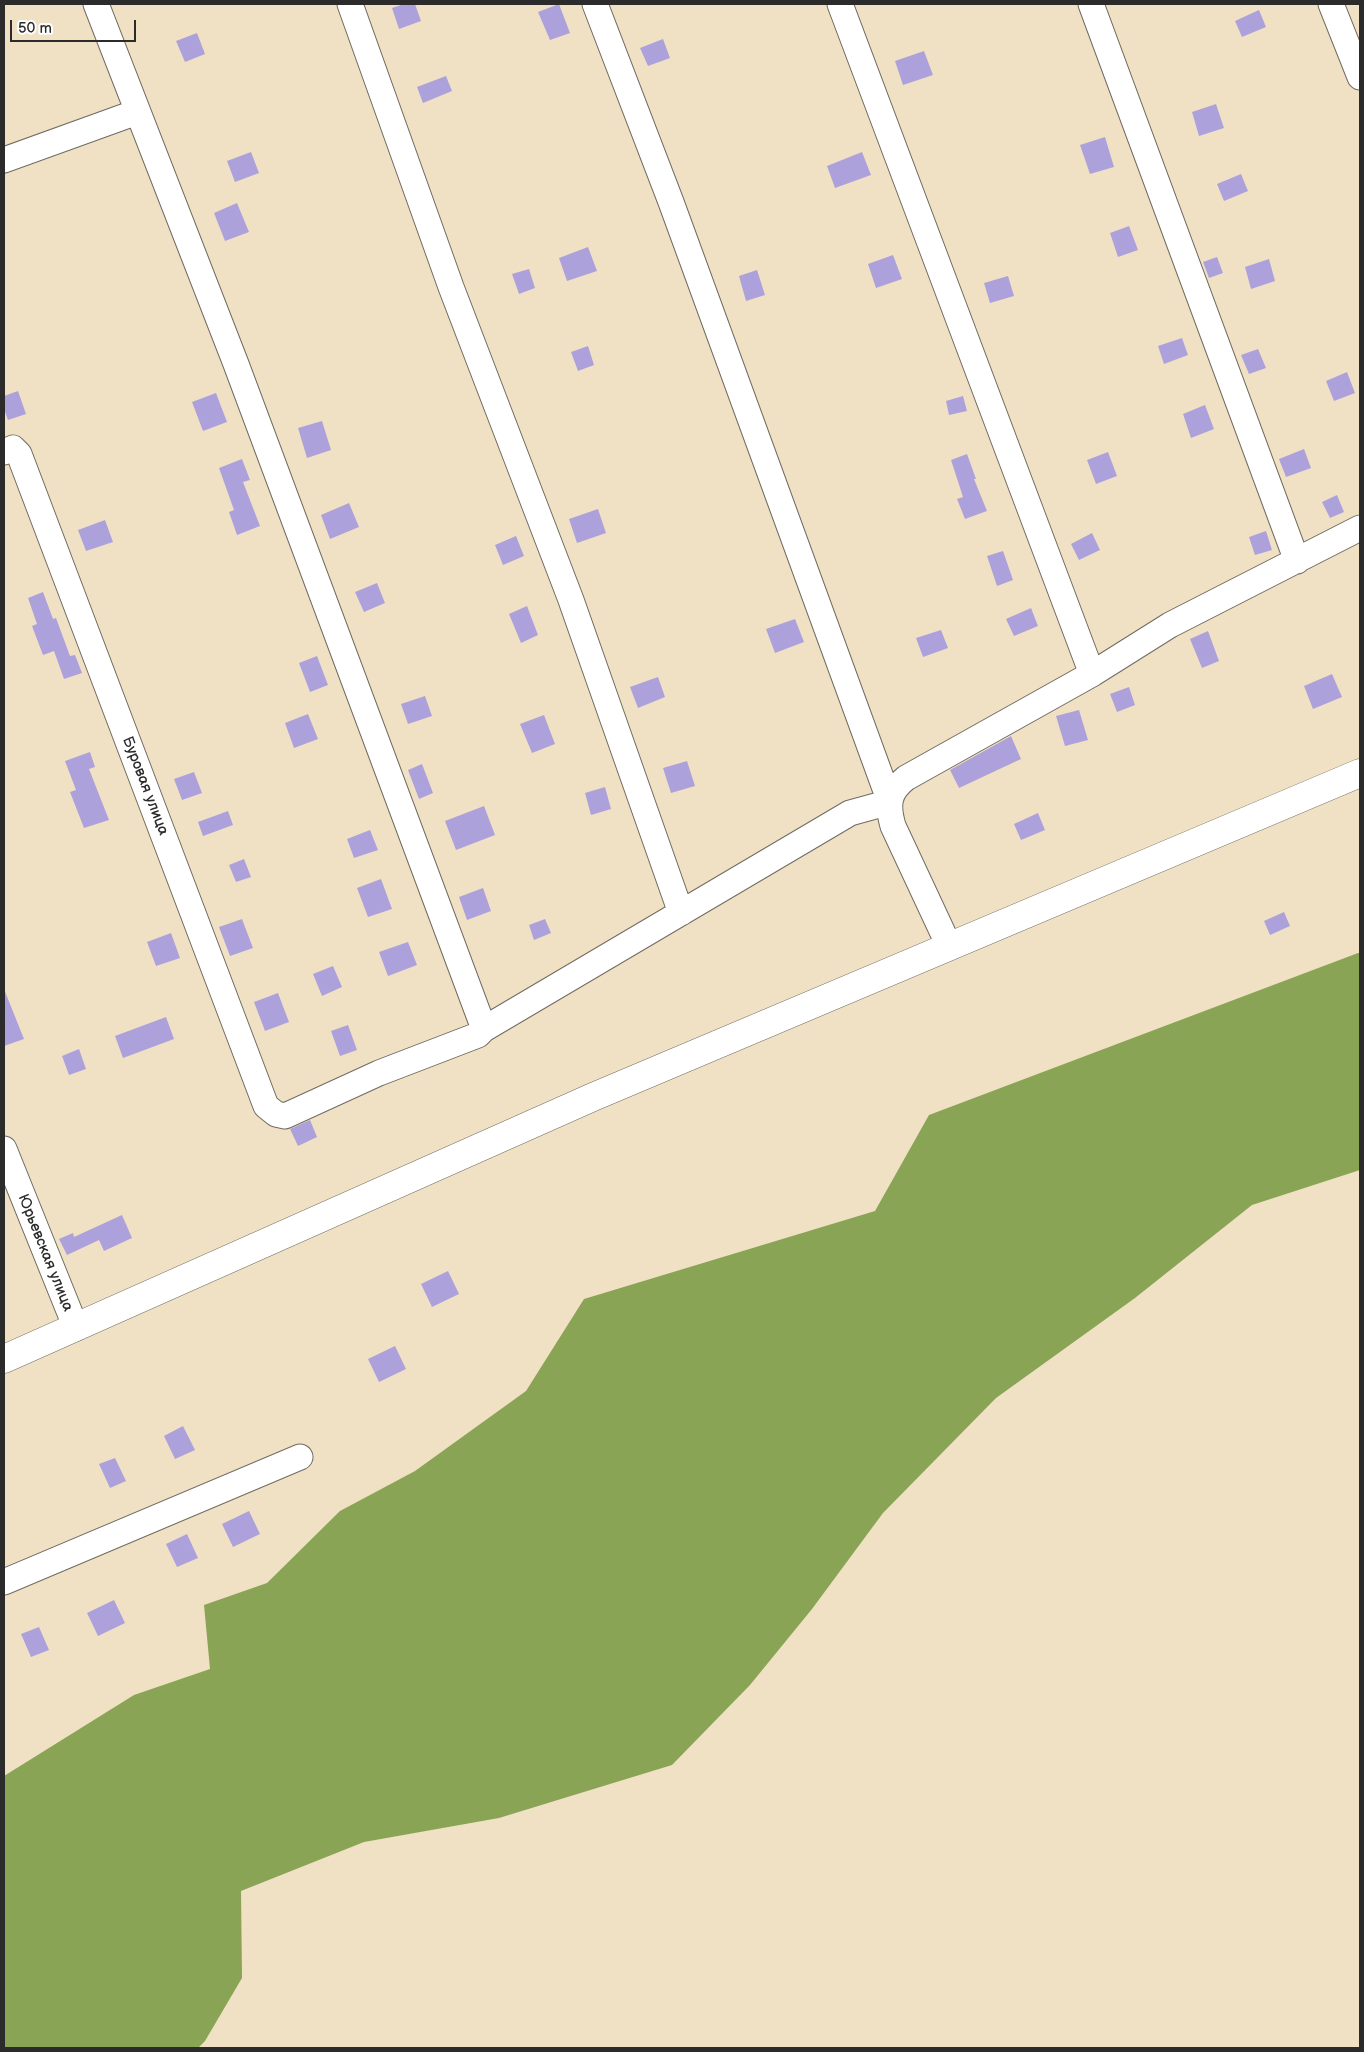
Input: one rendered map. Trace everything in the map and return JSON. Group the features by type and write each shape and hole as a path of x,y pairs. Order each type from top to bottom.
{"main road":[{"path":"4,1359 593,1097 1360,773"}],"street":[{"path":"96,4 236,364 484,1029 850,813 890,802"},
{"path":"350,4 451,287 571,600 681,913"},
{"path":"595,4 675,211 890,802"},
{"path":"840,4 1092,674"},
{"path":"1091,4 1297,561"},
{"path":"1331,4 1360,77"},
{"path":"4,160 137,112"},
{"name":"Буровая улица","path":"8,450 18,454 266,1106 276,1114 285,1116 379,1073 478,1034 484,1029"},
{"path":"949,946 894,826 889,811 895,786 906,778 1092,674 1170,625 1360,528"},
{"name":"Юрьевская улица","path":"4,1149 76,1328"},
{"path":"4,1582 300,1457"}],"green space":[{"path":"1360,953 1360,1170 1252,1205 1135,1298 996,1398 883,1513 812,1609 750,1685 672,1765 499,1818 364,1842 241,1891 242,1978 205,2041 198,2048 4,2048 4,1776 134,1695 210,1669 204,1605 267,1583 340,1511 415,1471 526,1391 584,1299 875,1211 929,1115"}],"building":[{"path":"404,4 415,4 421,21 399,29 392,8"},
{"path":"559,4 570,33 550,40 538,12"},
{"path":"1259,10 1266,27 1242,37 1235,21"},
{"path":"197,33 205,54 185,62 176,41"},
{"path":"663,39 670,58 648,66 640,48"},
{"path":"924,51 933,75 903,85 895,61"},
{"path":"446,76 452,91 423,103 417,87"},
{"path":"1216,104 1224,128 1199,136 1192,112"},
{"path":"1105,137 1114,167 1090,174 1080,145"},
{"path":"251,152 259,173 235,182 227,161"},
{"path":"862,152 871,175 835,188 827,166"},
{"path":"1241,174 1248,191 1224,201 1217,184"},
{"path":"237,203 249,232 225,241 214,213"},
{"path":"1129,226 1138,250 1118,257 1110,233"},
{"path":"588,247 597,271 567,281 559,258"},
{"path":"893,255 902,279 876,288 868,264"},
{"path":"1217,257 1223,273 1209,278 1203,262"},
{"path":"1269,259 1275,281 1251,289 1245,267"},
{"path":"529,269 535,288 519,294 512,274"},
{"path":"757,270 765,295 746,301 739,276"},
{"path":"1008,276 1014,296 990,303 984,283"},
{"path":"1182,338 1188,355 1164,364 1158,346"},
{"path":"588,346 594,365 578,371 571,352"},
{"path":"1258,349 1266,368 1249,374 1241,355"},
{"path":"1347,372 1355,393 1334,401 1326,381"},
{"path":"18,391 26,414 8,420 4,409 4,396"},
{"path":"216,393 227,422 203,431 192,402"},
{"path":"963,396 967,411 949,415 946,401"},
{"path":"1205,405 1214,429 1191,438 1183,414"},
{"path":"322,421 331,450 307,458 298,428"},
{"path":"1304,449 1311,468 1286,477 1279,459"},
{"path":"1108,452 1117,476 1096,484 1087,460"},
{"path":"967,454 976,479 974,479 987,511 965,519 957,499 963,497 951,460"},
{"path":"242,459 250,480 243,482 260,526 237,535 229,512 234,510 219,468"},
{"path":"1337,495 1344,512 1330,518 1322,502"},
{"path":"349,503 359,527 330,539 321,515"},
{"path":"598,509 606,533 577,543 569,519"},
{"path":"105,520 113,542 86,551 78,530"},
{"path":"1266,531 1272,550 1255,555 1249,537"},
{"path":"1092,533 1100,550 1079,560 1071,544"},
{"path":"516,536 524,556 503,565 495,545"},
{"path":"1003,551 1013,580 997,586 987,556"},
{"path":"377,583 385,603 364,612 355,592"},
{"path":"43,592 53,619 56,618 70,656 75,655 82,673 64,679 54,651 43,655 32,626 37,624 28,598"},
{"path":"527,606 538,635 521,643 509,614"},
{"path":"1031,608 1038,626 1014,636 1006,619"},
{"path":"795,619 804,642 775,653 766,629"},
{"path":"941,630 948,648 923,657 916,638"},
{"path":"1208,631 1219,661 1202,668 1190,639"},
{"path":"317,656 328,685 310,692 299,663"},
{"path":"1332,674 1342,697 1313,709 1304,686"},
{"path":"658,677 665,697 638,708 630,687"},
{"path":"1129,687 1135,705 1117,712 1110,694"},
{"path":"425,696 432,716 408,724 401,704"},
{"path":"1079,710 1088,740 1065,746 1056,716"},
{"path":"308,714 318,739 294,748 285,723"},
{"path":"544,715 555,744 532,753 520,724"},
{"path":"1011,736 1021,759 959,788 950,770"},
{"path":"90,752 95,767 89,769 109,820 84,828 70,792 76,790 65,761"},
{"path":"687,761 695,786 671,793 663,768"},
{"path":"422,764 433,793 419,799 408,770"},
{"path":"194,772 202,793 182,800 174,779"},
{"path":"605,787 611,809 591,815 585,793"},
{"path":"484,806 495,835 456,850 445,821"},
{"path":"228,811 233,825 203,836 198,822"},
{"path":"1038,813 1045,830 1021,840 1014,824"},
{"path":"370,830 378,850 354,858 347,839"},
{"path":"244,859 251,877 236,882 229,865"},
{"path":"381,879 392,909 368,917 357,888"},
{"path":"483,888 491,911 467,920 459,897"},
{"path":"1284,912 1290,926 1270,935 1264,921"},
{"path":"242,919 253,948 230,956 219,927"},
{"path":"545,919 551,933 534,940 529,925"},
{"path":"171,933 180,958 156,966 147,942"},
{"path":"408,942 417,965 388,976 379,952"},
{"path":"333,966 342,987 322,996 313,974"},
{"path":"4,989 24,1039 4,1046"},
{"path":"278,993 289,1022 265,1031 254,1002"},
{"path":"166,1017 174,1039 123,1058 115,1036"},
{"path":"348,1025 357,1050 340,1056 331,1031"},
{"path":"79,1049 86,1069 69,1075 62,1056"},
{"path":"310,1120 317,1137 298,1146 290,1129"},
{"path":"122,1215 132,1238 104,1251 99,1240 67,1255 59,1239 73,1233 74,1237"},
{"path":"448,1271 459,1294 432,1307 421,1284"},
{"path":"395,1346 406,1369 379,1382 368,1359"},
{"path":"183,1426 195,1450 175,1459 164,1436"},
{"path":"115,1458 126,1481 110,1488 99,1464"},
{"path":"249,1511 260,1534 233,1547 222,1524"},
{"path":"187,1534 198,1558 177,1567 166,1544"},
{"path":"114,1600 125,1623 98,1636 87,1613"},
{"path":"39,1627 49,1650 31,1657 21,1634"}]}
